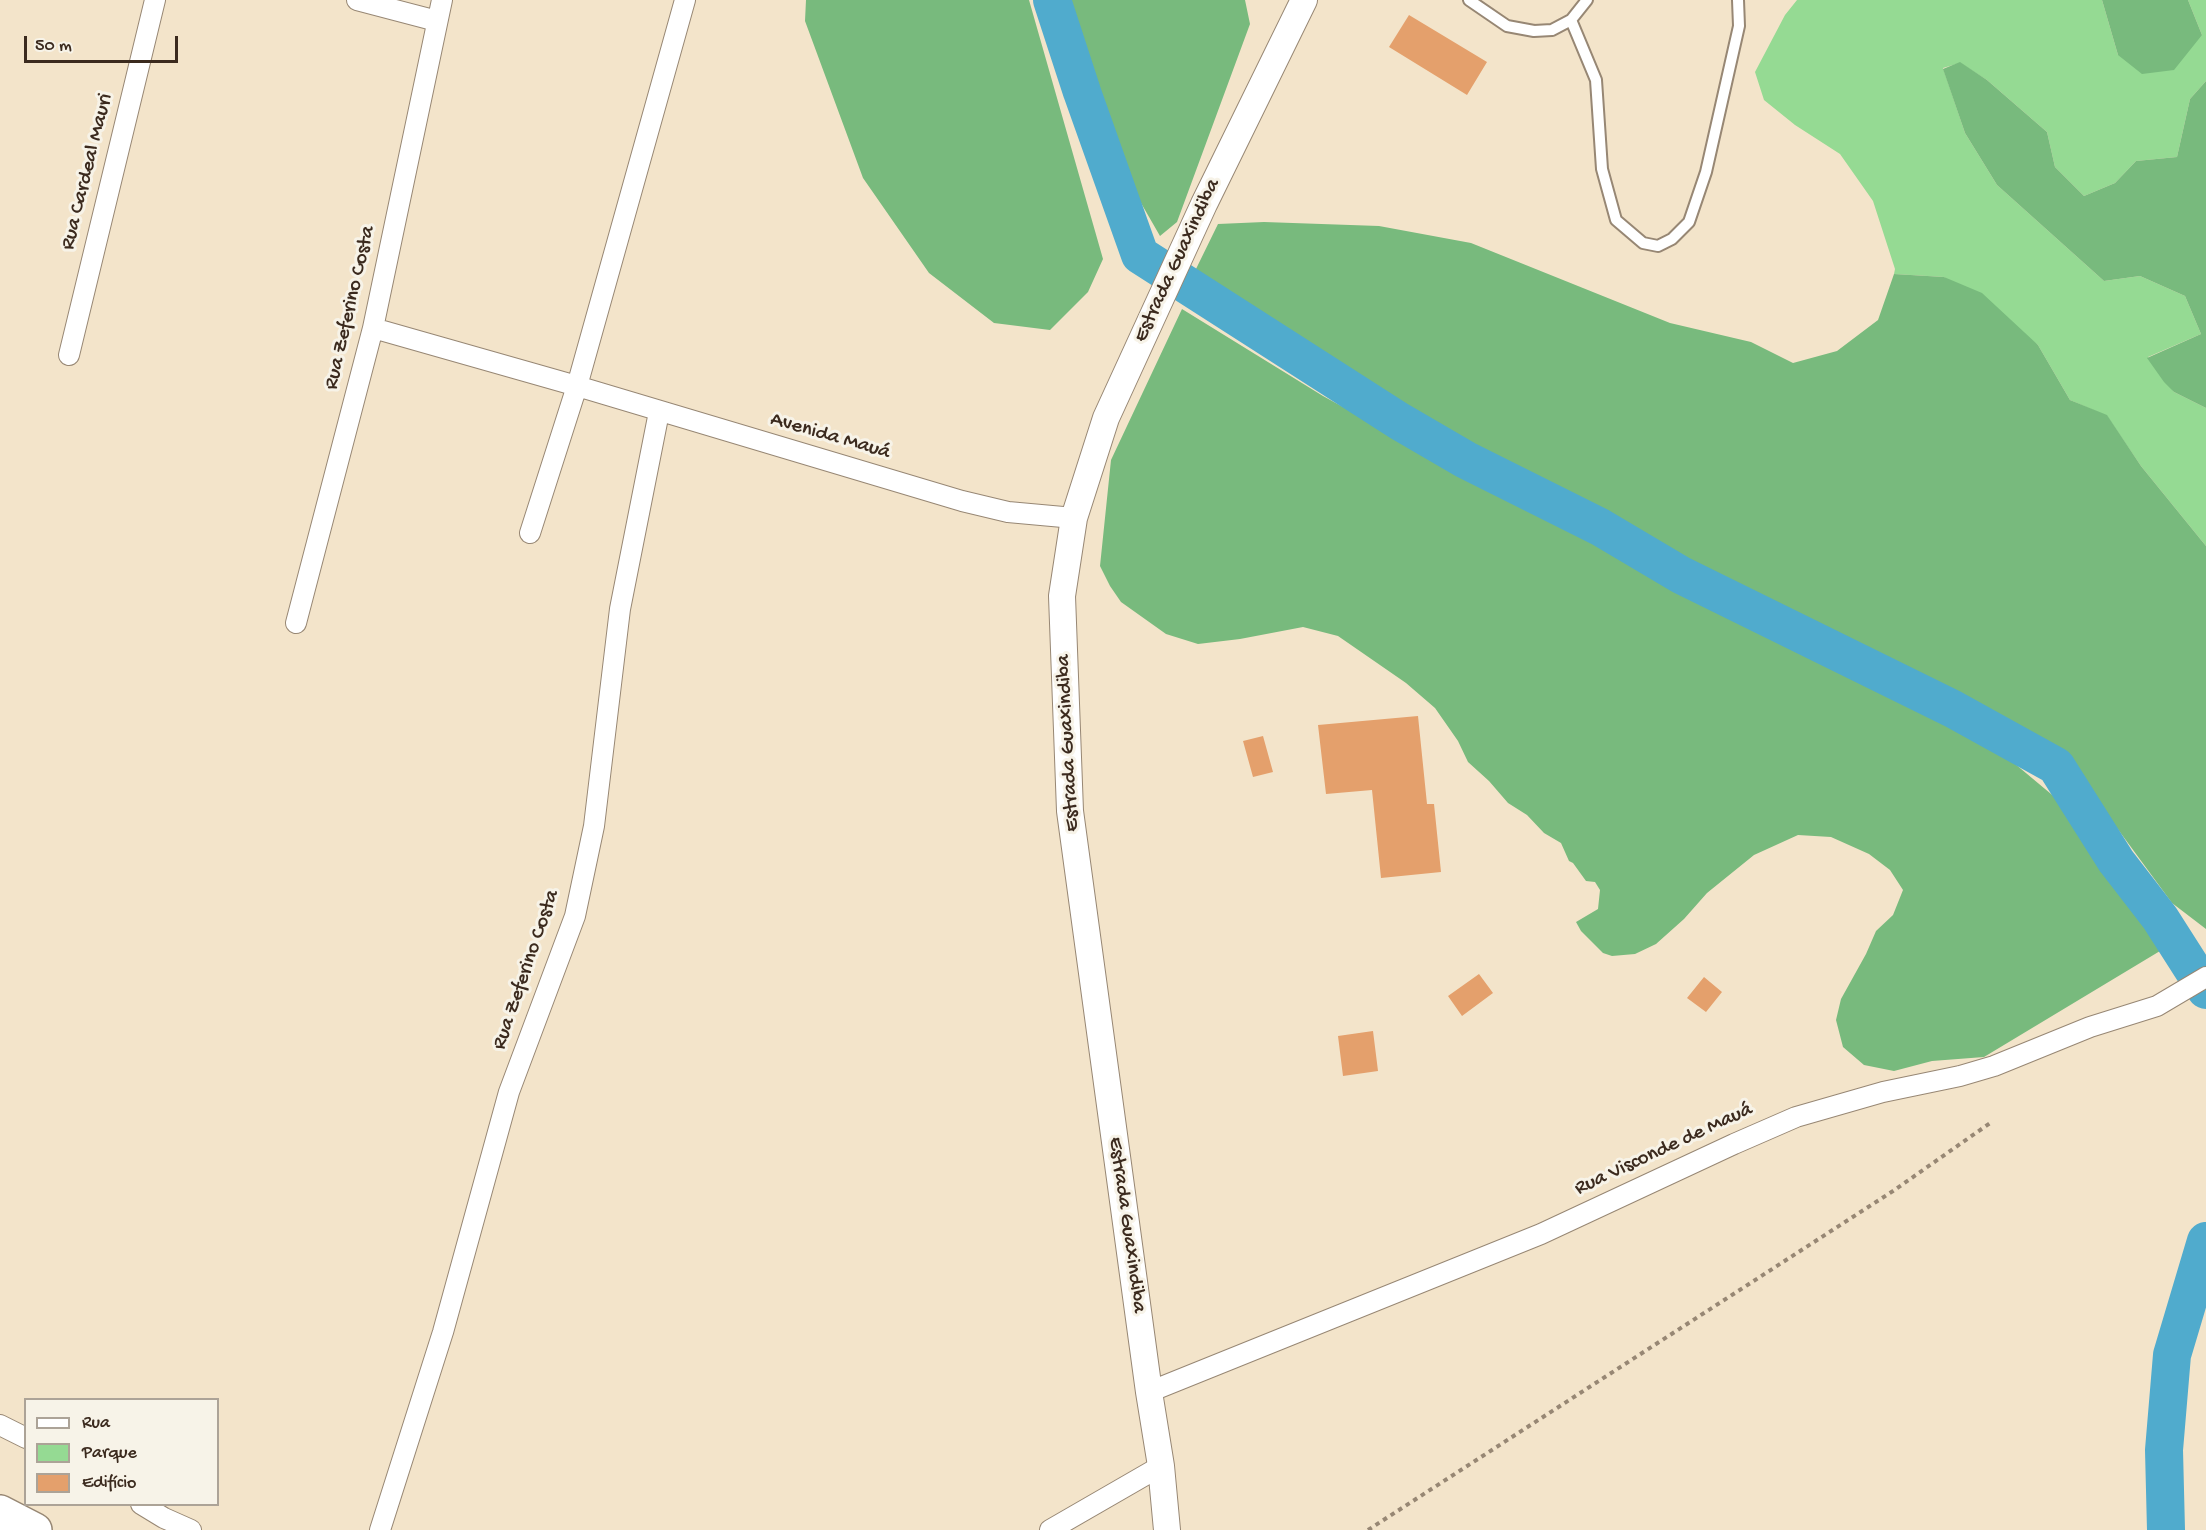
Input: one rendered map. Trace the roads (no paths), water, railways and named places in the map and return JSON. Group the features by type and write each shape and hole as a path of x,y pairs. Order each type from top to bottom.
{"highway":[{"path":"0,1512 35,1530"}],"street":[{"name":"Rua Cardeal Mauri","path":"69,355 155,0"},
{"path":"357,0 437,21"},
{"name":"Rua Zeferino Costa","path":"296,623 373,328 442,0"},
{"path":"530,533 577,386 685,0"},
{"name":"Estrada Guaxindiba","path":"1167,1530 1161,1466 1070,811 1062,596 1074,518 1106,418 1178,260 1304,0"},
{"name":"Avenida Mauá","path":"373,328 577,386 962,501 1008,512 1074,518"},
{"name":"Rua Zeferino Costa","path":"380,1530 443,1332 509,1092 574,916 594,826 620,609 659,412"},
{"name":"Rua Visconde de Mauá","path":"1149,1392 1540,1234 1796,1117 1883,1092 1960,1076 1994,1066 2057,1039 2167,1001 2206,976"},
{"path":"0,1425 24,1437"},
{"path":"1050,1530 1161,1466"},
{"path":"144,1506 191,1530"}],"lane":[{"path":"1469,0 1507,26 1534,31 1552,30 1571,20 1587,0"},
{"path":"1571,20 1596,80 1602,169 1616,220 1643,243 1658,246 1672,238 1689,222 1706,172 1739,26 1738,0"}],"waterway":[{"path":"1052,0 1140,255 1399,421 1466,460 1600,527 1681,575 1953,709 2056,766 2116,861 2160,918 2206,990"},
{"path":"2166,1530 2164,1450 2172,1355 2206,1241"}]}
